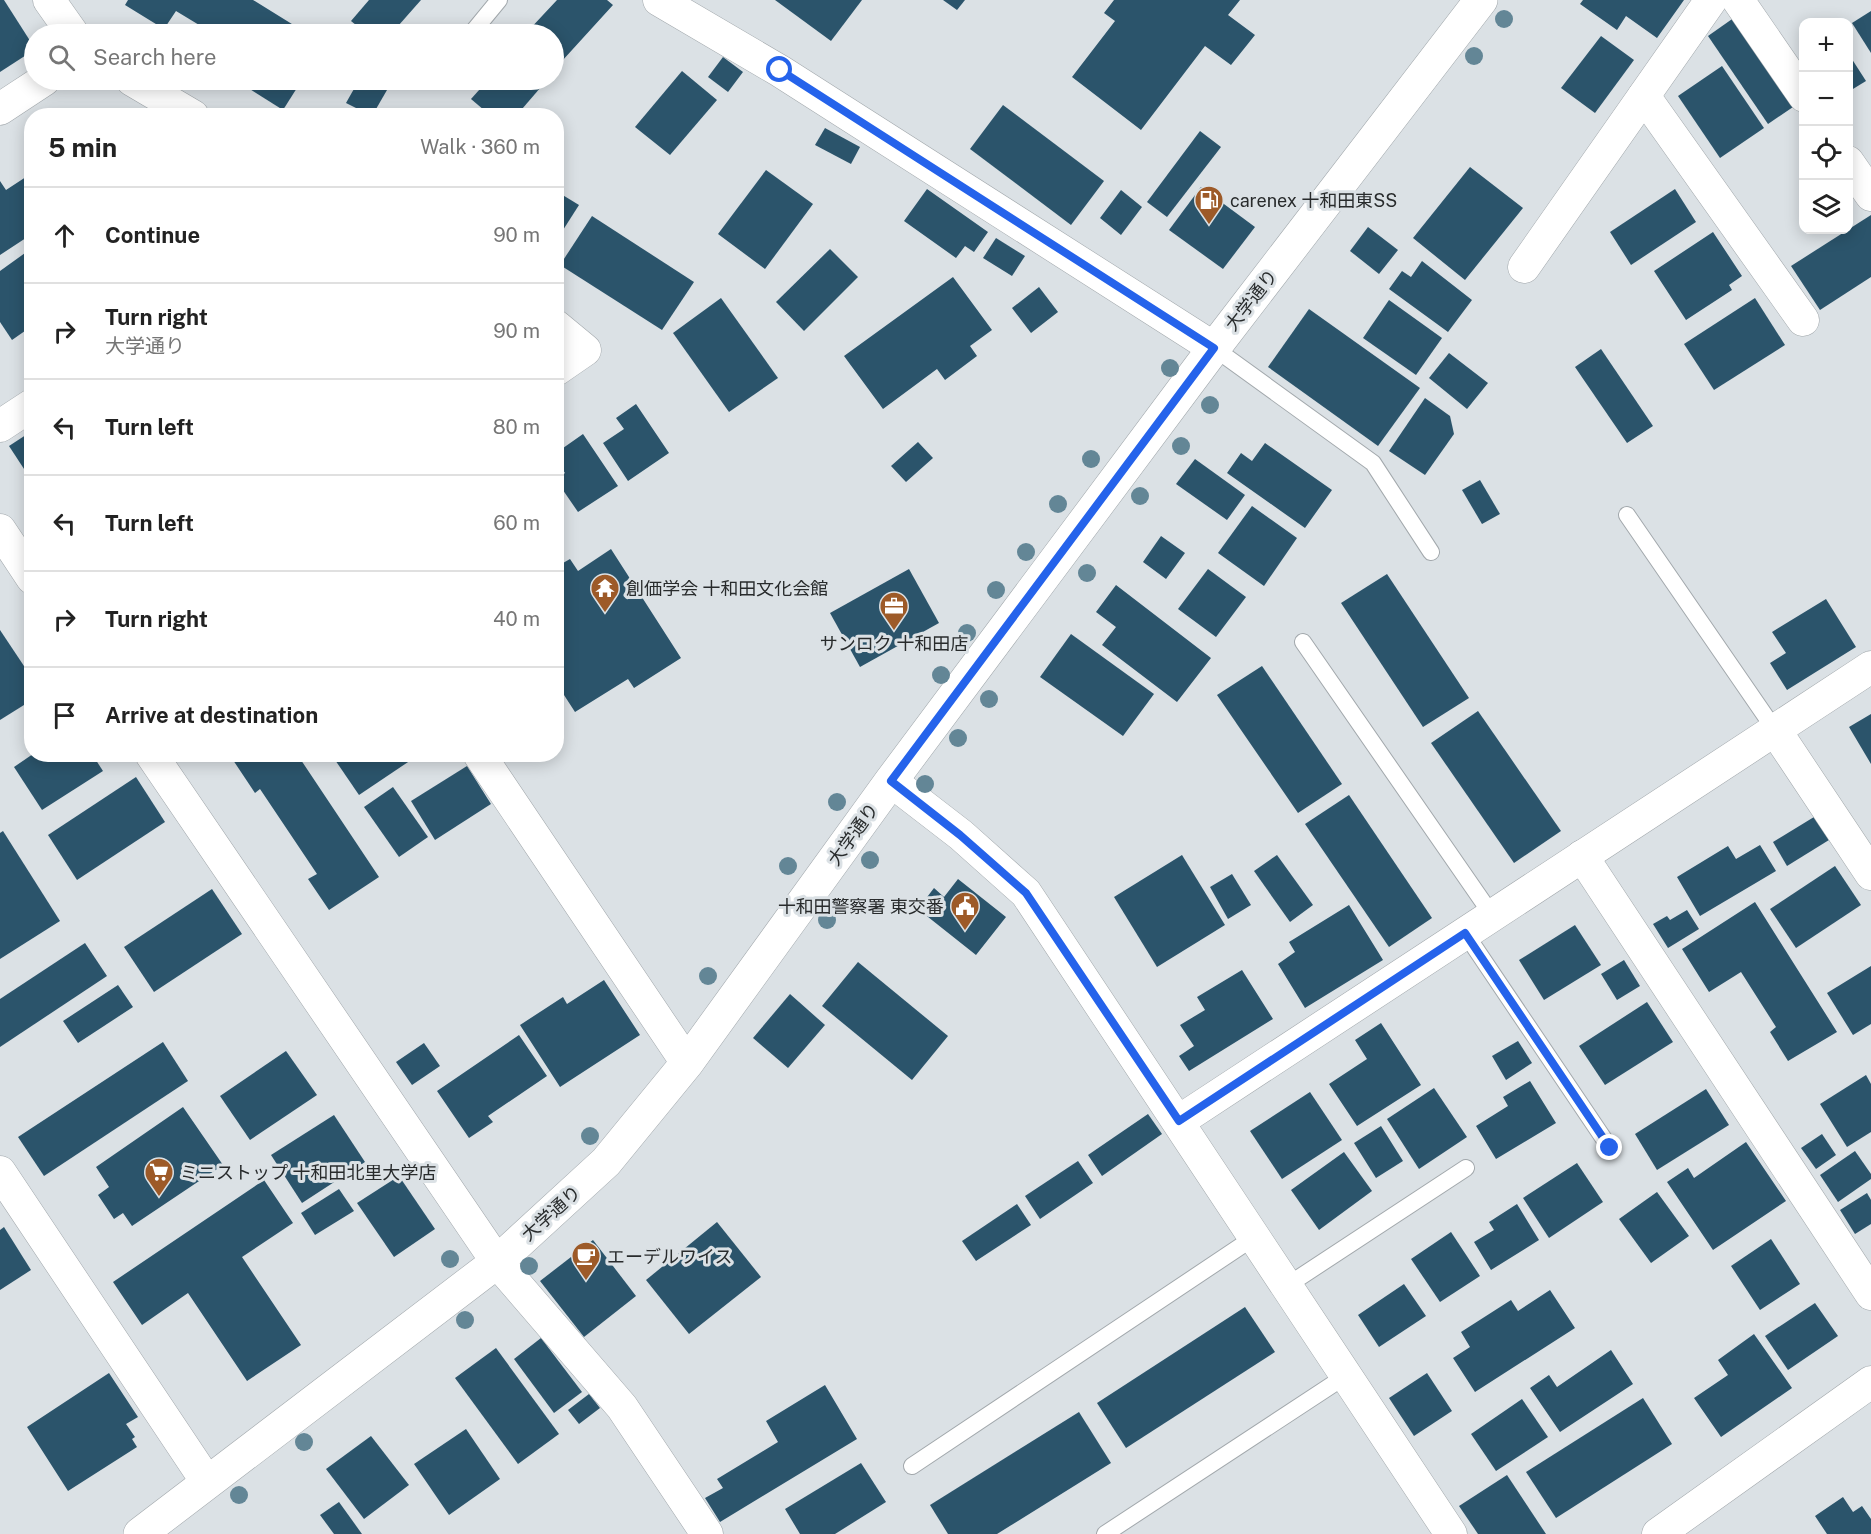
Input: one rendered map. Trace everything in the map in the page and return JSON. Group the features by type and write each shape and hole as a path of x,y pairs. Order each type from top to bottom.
{"street":[{"path":"49,0 66,24"},
{"path":"659,0 780,70 1214,348"},
{"name":"大学通り","path":"140,1534 497,1262 606,1162 687,1063 891,781 1214,348 1481,0"},
{"path":"1524,267 1711,0"},
{"path":"1738,0 1799,90"},
{"path":"0,109 29,90"},
{"path":"149,90 179,108"},
{"path":"1644,96 1803,320"},
{"path":"1853,169 1871,195"},
{"path":"564,333 585,350 564,364"},
{"path":"0,426 24,410"},
{"path":"0,530 24,566"},
{"path":"1179,1121 1871,667"},
{"path":"1775,730 1871,874"},
{"path":"156,762 497,1262 622,1407 707,1534"},
{"path":"484,762 687,1063"},
{"path":"891,781 960,835 1026,893 1256,1236 1451,1534"},
{"path":"1582,856 1871,1294"},
{"path":"0,1172 207,1482"},
{"path":"1658,1534 1871,1382"}],"lane":[{"path":"479,24 499,0"},
{"path":"1214,348 1373,463 1431,552"},
{"path":"1627,515 1775,730"},
{"path":"1303,642 1492,915"},
{"path":"1465,933 1610,1148"},
{"path":"1288,1285 1466,1168"},
{"path":"912,1466 1256,1236"},
{"path":"1105,1534 1347,1375"}],"building":[{"path":"0,0 4,0 24,31 24,56 0,72"},
{"path":"128,0 253,0 292,24 197,24 176,11 167,24 156,24 125,5"},
{"path":"369,0 421,0 400,24 355,24 351,21"},
{"path":"557,0 607,0 613,5 564,59 564,24 535,24"},
{"path":"775,0 862,0 831,41"},
{"path":"943,0 965,0 957,10"},
{"path":"1114,0 1240,0 1228,15 1255,35 1231,65 1205,46 1141,130 1072,77 1115,21 1104,13"},
{"path":"1583,0 1684,0 1657,38 1626,16 1617,30 1580,4"},
{"path":"1871,11 1871,53 1853,25"},
{"path":"1735,17 1796,105 1768,124 1708,36"},
{"path":"1601,36 1634,60 1595,113 1561,88"},
{"path":"723,57 743,72 728,92 708,77"},
{"path":"1853,61 1866,81 1853,89"},
{"path":"1722,66 1764,128 1720,158 1678,96"},
{"path":"682,71 717,100 670,155 635,127"},
{"path":"251,90 296,90 284,108 280,108"},
{"path":"353,90 387,90 377,108 356,108 346,103"},
{"path":"479,90 538,90 523,108 482,108 471,99"},
{"path":"1003,105 1104,181 1071,225 970,149"},
{"path":"825,128 860,147 851,164 815,145"},
{"path":"1200,131 1221,147 1167,217 1147,202"},
{"path":"1470,167 1523,208 1465,280 1413,238"},
{"path":"766,170 813,204 765,269 718,234"},
{"path":"24,178 24,239 0,255 0,181 6,190"},
{"path":"1201,187 1255,227 1223,269 1169,230"},
{"path":"927,189 988,232 974,252 965,246 956,258 904,221"},
{"path":"1675,189 1696,222 1631,265 1610,232"},
{"path":"1121,190 1142,207 1121,235 1100,218"},
{"path":"564,196 579,205 564,228"},
{"path":"1871,215 1871,277 1820,310 1791,266 1841,234 1853,234 1853,226"},
{"path":"592,216 694,282 662,330 564,268 564,259"},
{"path":"1368,227 1398,250 1379,274 1350,251"},
{"path":"1713,232 1742,276 1729,285 1732,290 1686,320 1654,271"},
{"path":"996,238 1025,256 1012,276 983,258"},
{"path":"830,249 858,277 804,331 776,302"},
{"path":"24,254 24,332 12,340 0,322 0,271"},
{"path":"1422,261 1472,300 1448,332 1389,289 1402,271 1411,277"},
{"path":"953,277 992,330 970,346 977,356 945,380 937,369 883,409 844,356"},
{"path":"1039,287 1058,312 1031,333 1012,308"},
{"path":"721,298 778,378 729,412 673,333"},
{"path":"1755,298 1785,345 1714,390 1684,344"},
{"path":"1389,300 1442,338 1416,375 1363,338"},
{"path":"1309,309 1420,388 1378,446 1268,367"},
{"path":"1601,349 1653,426 1627,443 1575,367"},
{"path":"1449,353 1488,383 1467,409 1429,378"},
{"path":"1425,398 1450,416 1454,434 1425,475 1389,451"},
{"path":"636,404 669,453 628,481 603,443 624,429 616,418"},
{"path":"583,434 618,486 578,512 564,492 564,447"},
{"path":"24,436 24,469 9,446"},
{"path":"918,442 933,458 906,482 891,466"},
{"path":"1265,443 1332,490 1305,528 1227,473 1241,453 1252,461"},
{"path":"1195,459 1245,495 1227,520 1176,484"},
{"path":"1480,480 1500,514 1482,524 1462,490"},
{"path":"1252,506 1297,538 1264,586 1218,553"},
{"path":"1161,536 1185,553 1166,579 1143,562"},
{"name":"創価学会 十和田文化会館","path":"611,549 681,658 634,688 628,679 575,712 564,695 564,562 570,559 578,571"},
{"path":"909,569 939,623 860,667 830,613"},
{"path":"1208,569 1246,597 1216,637 1178,609"},
{"path":"1387,574 1469,698 1423,727 1341,603"},
{"path":"1116,585 1211,658 1177,702 1102,645 1116,627 1096,612"},
{"path":"1826,599 1856,647 1787,690 1770,663 1786,653 1772,632"},
{"path":"0,630 24,666 24,705 0,720"},
{"path":"1071,634 1154,694 1123,736 1040,677"},
{"path":"1262,666 1342,784 1298,813 1217,695"},
{"path":"1478,711 1561,831 1514,863 1431,743"},
{"path":"1871,714 1871,764 1849,727"},
{"path":"24,760 24,762 97,762 103,771 42,810 14,767"},
{"path":"234,762 302,762 379,877 329,910 308,879 317,874 260,789 255,793"},
{"path":"336,762 408,762 359,795"},
{"path":"467,766 491,804 435,840 411,801"},
{"path":"136,777 165,822 77,880 48,835"},
{"path":"393,787 428,837 399,857 364,807"},
{"path":"1349,795 1432,918 1389,947 1305,824"},
{"path":"1814,817 1829,840 1787,866 1773,842"},
{"path":"3,831 60,921 0,959 0,833"},
{"path":"1760,845 1776,871 1700,916 1677,877 1728,846 1736,859"},
{"path":"1182,855 1225,925 1157,967 1114,897"},
{"path":"1277,855 1313,905 1290,922 1254,871"},
{"path":"1835,866 1861,905 1796,948 1770,909"},
{"path":"1232,874 1251,905 1228,919 1210,887"},
{"path":"958,879 1006,917 976,955 918,909 934,888 944,897"},
{"path":"212,889 242,934 154,992 124,947"},
{"path":"1755,902 1837,1032 1788,1061 1770,1032 1776,1027 1741,972 1709,992 1682,949"},
{"path":"1349,905 1383,960 1305,1008 1278,964 1295,952 1289,942"},
{"path":"1687,910 1699,929 1668,948 1653,924 1667,916 1670,920"},
{"path":"1575,925 1601,965 1544,1000 1519,960"},
{"path":"85,943 107,976 0,1047 0,999"},
{"path":"1624,960 1640,986 1617,1000 1601,974"},
{"path":"858,962 948,1036 912,1080 822,1006"},
{"path":"1871,966 1871,1024 1853,1035 1827,993"},
{"path":"1242,970 1273,1019 1189,1071 1179,1056 1194,1046 1180,1025 1205,1010 1197,997"},
{"path":"604,980 640,1035 560,1087 520,1025 563,997 567,1004"},
{"path":"118,985 133,1007 78,1043 63,1021"},
{"path":"790,994 825,1025 788,1068 753,1038"},
{"path":"1647,1002 1673,1042 1605,1085 1579,1046"},
{"path":"1381,1023 1421,1085 1357,1126 1329,1084 1367,1059 1355,1040"},
{"path":"519,1035 547,1076 488,1116 493,1122 469,1138 437,1091"},
{"path":"1518,1041 1532,1063 1506,1080 1492,1056"},
{"path":"163,1042 188,1081 44,1176 18,1137"},
{"path":"424,1043 440,1066 412,1085 396,1062"},
{"path":"286,1051 317,1095 250,1140 220,1096"},
{"path":"1866,1075 1871,1084 1871,1132 1847,1147 1820,1104"},
{"path":"1530,1081 1556,1123 1496,1159 1476,1126 1508,1106 1503,1097"},
{"path":"1434,1088 1467,1137 1419,1169 1387,1119"},
{"path":"1706,1089 1729,1125 1657,1170 1635,1134"},
{"path":"1310,1092 1342,1140 1282,1179 1250,1131"},
{"path":"183,1107 223,1165 132,1226 123,1213 114,1219 98,1195 109,1187 96,1167"},
{"path":"1148,1114 1162,1134 1102,1176 1088,1155"},
{"path":"334,1115 365,1162 302,1203 271,1155"},
{"path":"1381,1126 1403,1161 1376,1178 1354,1143"},
{"path":"1822,1134 1836,1155 1816,1169 1801,1148"},
{"path":"1746,1142 1786,1201 1713,1250 1667,1182 1688,1168 1694,1178"},
{"path":"1855,1151 1871,1174 1871,1179 1838,1202 1820,1175"},
{"path":"1344,1152 1372,1191 1319,1230 1291,1190"},
{"path":"1078,1161 1093,1183 1040,1219 1025,1196"},
{"path":"1577,1163 1603,1202 1549,1238 1523,1198"},
{"path":"399,1176 435,1229 394,1257 357,1203"},
{"path":"264,1180 293,1223 242,1257 301,1345 247,1381 188,1293 142,1325 113,1282"},
{"path":"339,1189 354,1211 315,1235 301,1213"},
{"path":"1657,1192 1689,1236 1651,1263 1619,1219"},
{"path":"1867,1193 1871,1200 1871,1224 1855,1234 1840,1210"},
{"path":"1017,1204 1031,1225 976,1261 962,1241"},
{"path":"1517,1204 1539,1240 1491,1270 1474,1242 1494,1230 1489,1222"},
{"path":"717,1222 761,1277 689,1334 646,1280"},
{"path":"4,1227 31,1270 0,1290 0,1230"},
{"path":"1451,1232 1480,1276 1440,1302 1411,1259"},
{"path":"1771,1239 1800,1284 1760,1310 1731,1266"},
{"path":"593,1240 636,1296 584,1337 540,1281"},
{"path":"1404,1284 1426,1316 1379,1347 1358,1315"},
{"path":"1550,1290 1575,1328 1475,1392 1453,1358 1470,1347 1461,1332 1511,1300 1518,1311"},
{"path":"1815,1303 1838,1336 1788,1370 1765,1336"},
{"path":"1245,1307 1275,1352 1126,1448 1097,1403"},
{"path":"1754,1334 1792,1388 1721,1437 1694,1398 1728,1375 1718,1360"},
{"path":"541,1338 582,1392 554,1413 514,1359"},
{"path":"496,1348 559,1434 518,1464 455,1378"},
{"path":"1611,1350 1633,1384 1560,1432 1530,1388 1549,1375 1557,1387"},
{"path":"109,1373 138,1417 126,1424 135,1437 132,1439 137,1447 68,1491 27,1427"},
{"path":"1427,1373 1452,1411 1414,1436 1389,1398"},
{"path":"825,1385 857,1439 720,1522 705,1498 723,1488 717,1479 778,1442 766,1421"},
{"path":"589,1394 600,1408 579,1424 568,1410"},
{"path":"1643,1398 1672,1444 1556,1518 1526,1472"},
{"path":"1522,1399 1548,1437 1496,1471 1471,1434"},
{"path":"1079,1412 1111,1463 997,1534 948,1534 930,1505"},
{"path":"466,1429 500,1479 449,1515 414,1464"},
{"path":"371,1436 409,1485 364,1519 326,1469"},
{"path":"861,1463 886,1502 835,1534 800,1534 785,1509"},
{"path":"1507,1475 1546,1534 1478,1534 1459,1506"},
{"path":"1843,1497 1853,1512 1862,1506 1871,1519 1871,1534 1827,1534 1815,1516"},
{"path":"339,1502 362,1534 334,1534 320,1515"}],"place":[{"name":"carenex 十和田東SS","path":"1209,226"},
{"name":"創価学会 十和田文化会館","path":"605,614"},
{"name":"サンロク 十和田店","path":"894,632"},
{"name":"十和田警察署 東交番","path":"965,932"},
{"name":"ミニストップ 十和田北里大学店","path":"159,1198"},
{"name":"エーデルワイス","path":"586,1282"}],"route":[{"path":"780,70 1214,348 891,781 960,835 1026,893 1179,1121 1465,933 1610,1148"}]}
